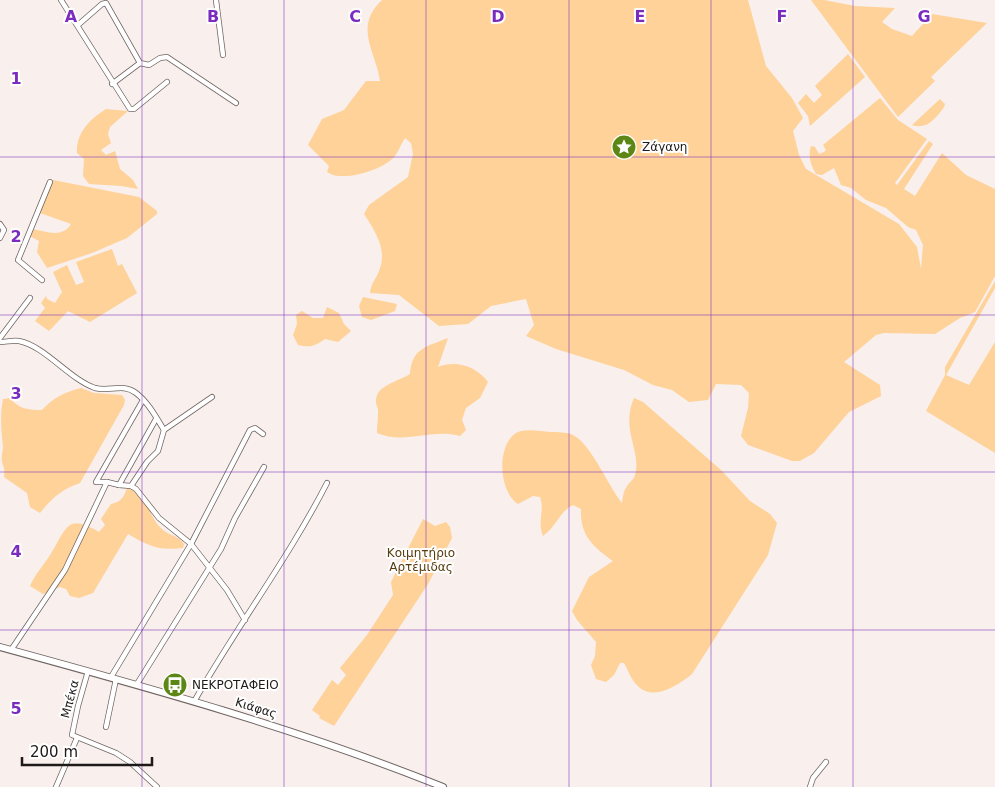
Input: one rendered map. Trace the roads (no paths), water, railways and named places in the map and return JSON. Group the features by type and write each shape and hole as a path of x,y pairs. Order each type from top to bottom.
{"street":[{"path":"61,0 78,25 112,84 129,108 133,110 167,82"},
{"path":"216,0 223,56"},
{"path":"78,25 102,4 106,4 140,63 149,65 160,58 168,57 236,103"},
{"path":"112,84 140,63"},
{"path":"42,280 18,260 50,182"},
{"path":"0,224 4,230 0,238"},
{"path":"0,338 30,298"},
{"path":"0,342 25,343 57,363 81,382 104,390 125,387 143,400 164,430"},
{"path":"131,486 147,462 158,451 164,430 212,397"},
{"path":"143,400 96,482 131,486 160,518 191,544 210,567 245,620"},
{"path":"119,485 156,419"},
{"path":"106,727 114,678 191,544 250,430 255,428 263,434"},
{"path":"137,684 210,567 264,467"},
{"path":"11,650 65,570 108,482"},
{"path":"195,700 285,560 327,483"},
{"name":"Κιάφας","path":"0,647 195,700 337,746 443,787"},
{"name":"Μπέκα","path":"77,738 72,733 88,672"},
{"path":"56,787 77,738 116,753 136,767 157,787"},
{"path":"810,787 813,778 826,762"}],"place":[{"name":"Ζάγανη","path":"624,147"},
{"name":"ΝΕΚΡΟΤΑΦΕΙΟ","path":"175,685"}],"park label":[{"name":"Κοιμητήριο Αρτέμιδας","path":"421,560"}]}
